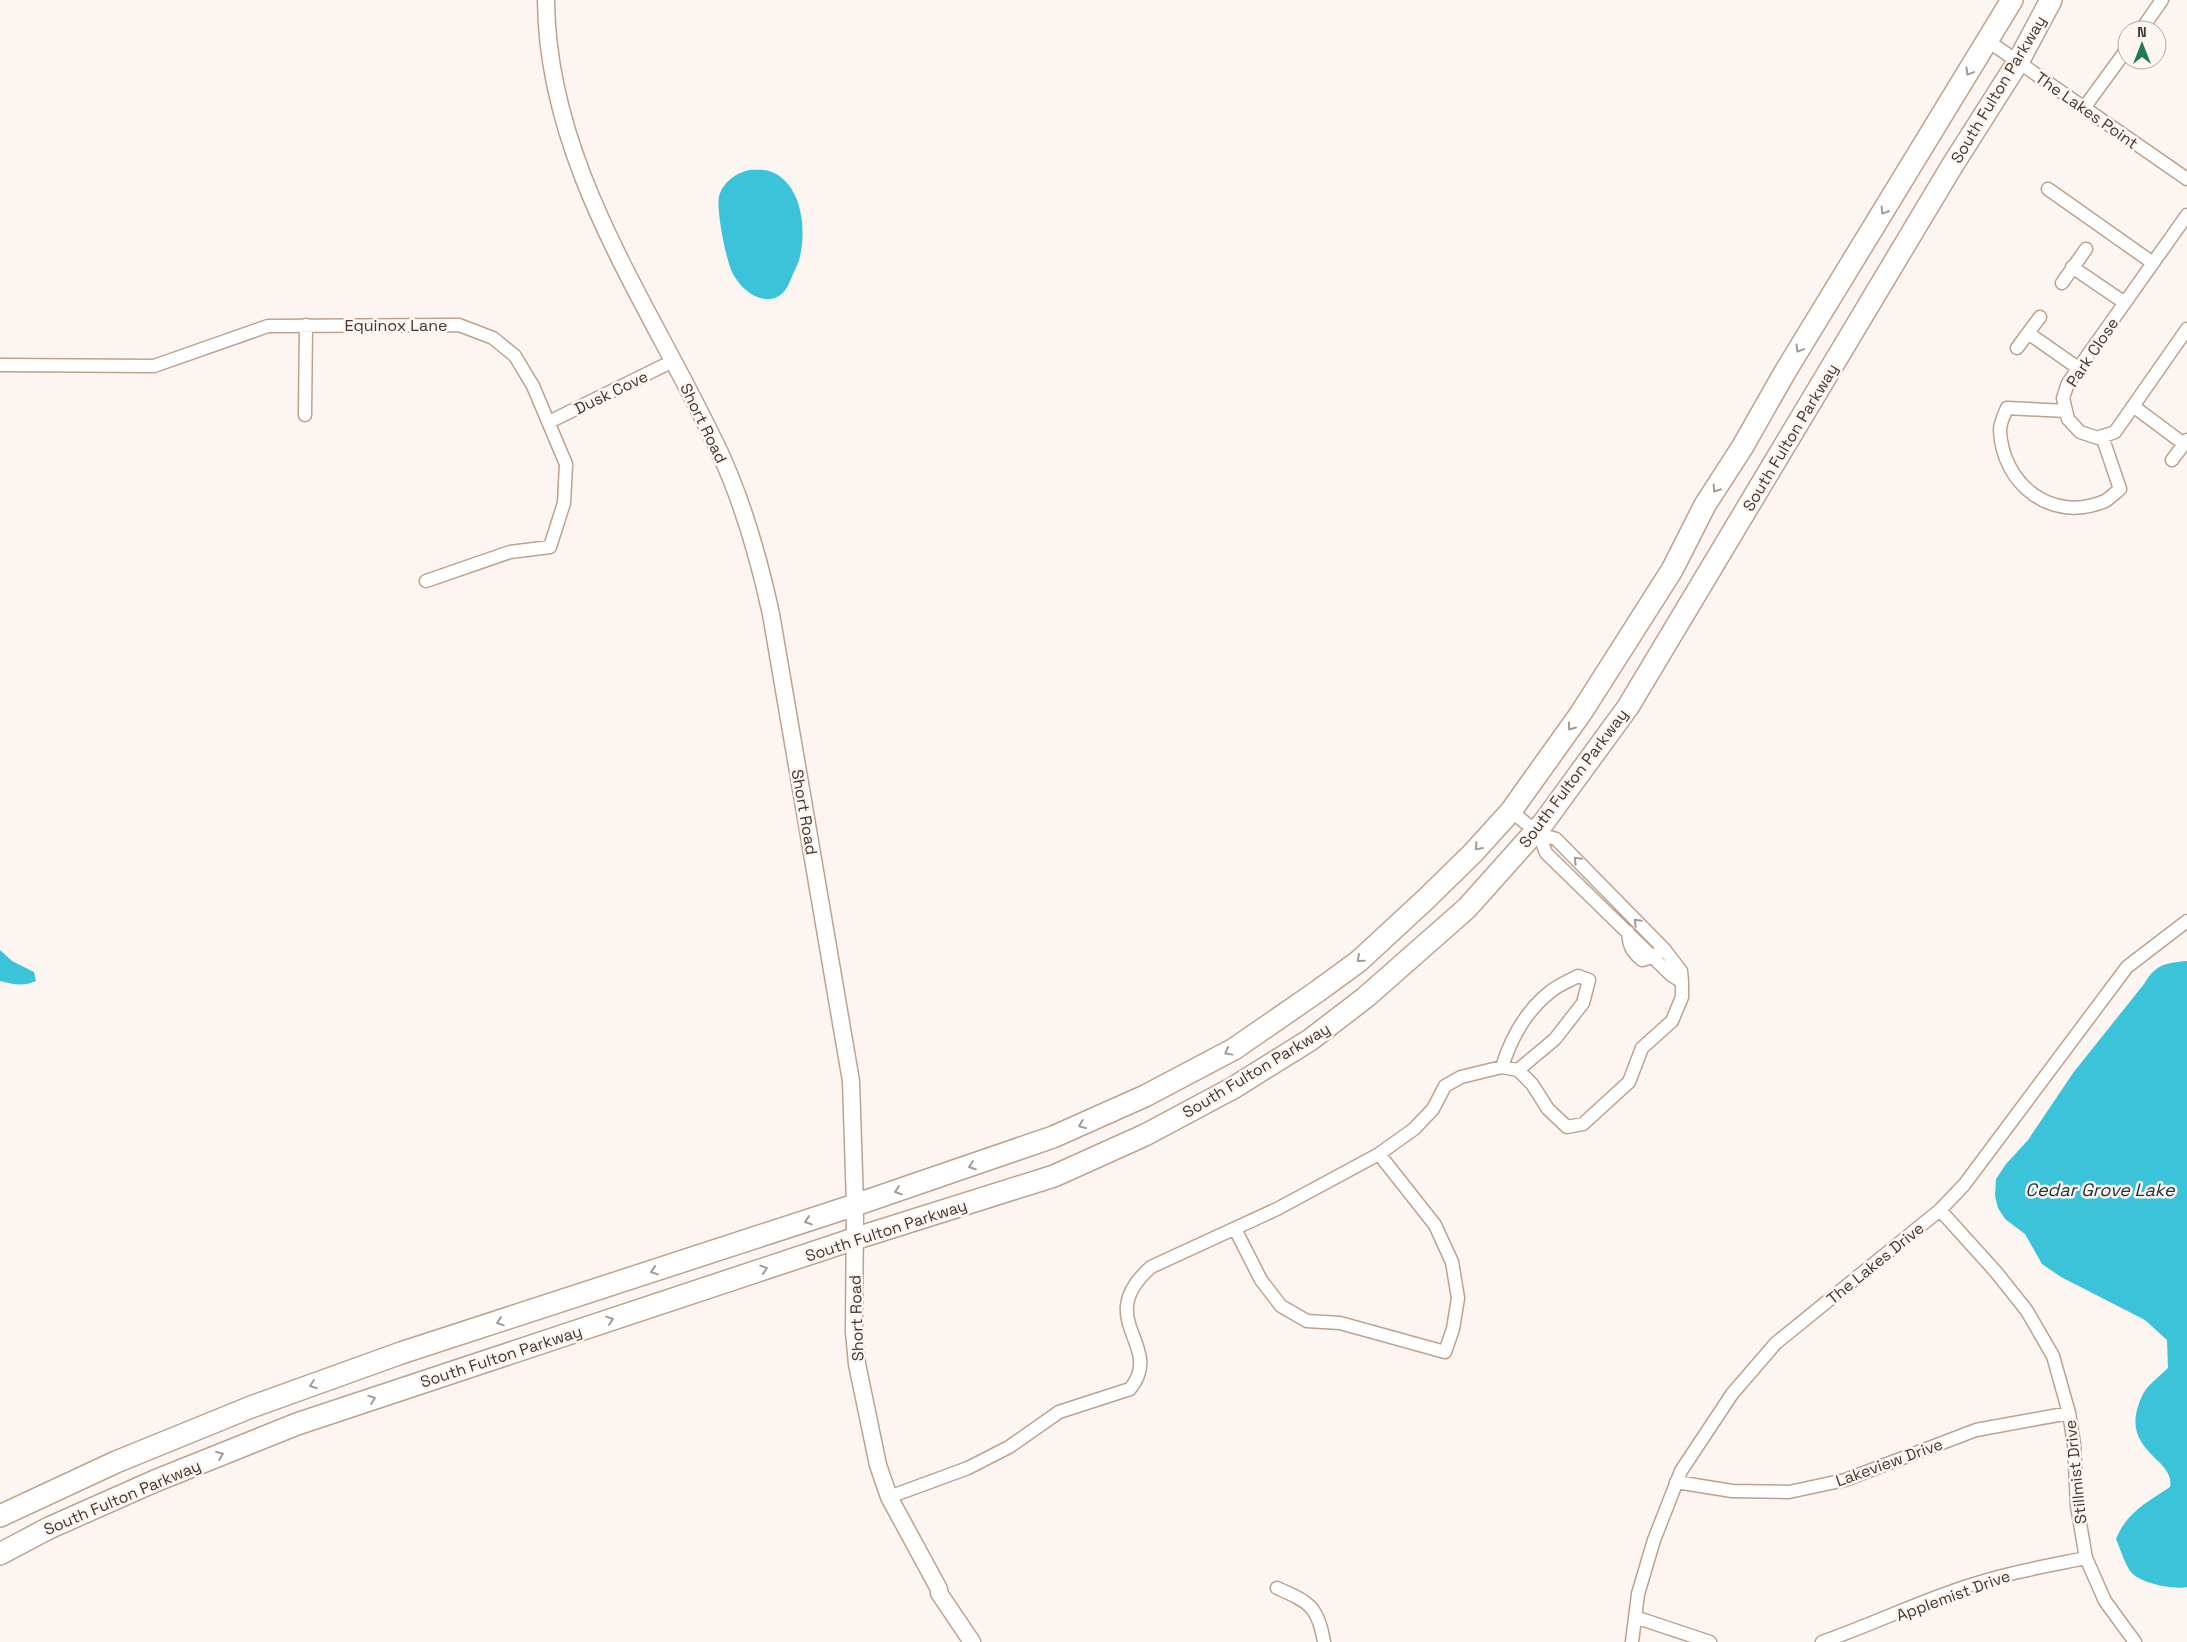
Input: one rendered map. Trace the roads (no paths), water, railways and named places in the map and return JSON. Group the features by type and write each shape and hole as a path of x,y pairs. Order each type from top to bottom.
{"highway":[{"name":"South Fulton Parkway","path":"0,1516 116,1462 251,1407 402,1353 976,1164 1101,1117 1234,1049 1318,992 1359,961 1473,853 1511,811 1581,713 1666,578 1705,505 1744,446 1790,364 2012,0"},
{"name":"South Fulton Parkway","path":"0,1554 49,1528 297,1424 854,1239 1054,1176 1145,1135 1233,1088 1310,1040 1366,997 1467,908 1537,832 1628,707 1952,166 2018,62 2051,0"}],"street":[{"name":"Short Road","path":"546,0 546,31 550,68 570,140 593,202 720,453 742,506 758,558 771,614 851,1081 855,1205 854,1332 857,1364 878,1465 889,1496 939,1589 939,1593 972,1642"},
{"path":"2148,20 2162,0"},
{"name":"The Lakes Point","path":"1988,40 2187,179"},
{"path":"2084,108 2117,63"},
{"path":"2048,189 2153,263"},
{"name":"Park Close","path":"2102,436 2098,438 2080,432 2068,420 2063,398 2068,383 2187,215"},
{"path":"2062,283 2086,249"},
{"path":"2072,267 2125,303"},
{"path":"2017,348 2040,318"},
{"path":"305,415 306,325"},
{"name":"Equinox Lane","path":"0,365 154,366 268,326 459,325 493,338 515,356 533,386 549,422 566,464 564,502 550,547 510,552 426,581"},
{"path":"2066,411 2006,408 2000,428 2003,448 2010,469 2029,492 2053,506 2082,506 2105,501 2120,489 2102,436 2115,432 2133,406 2182,345 2187,329"},
{"path":"2028,333 2078,368"},
{"name":"Dusk Cove","path":"549,422 673,361"},
{"path":"2133,406 2185,442 2172,460"},
{"path":"889,1496 968,1468 1009,1447 1059,1412 1130,1389 1140,1370 1140,1354 1129,1328 1126,1303 1138,1279 1151,1267 1277,1209 1379,1154 1414,1130 1433,1109 1446,1086 1461,1076 1502,1067 1518,1070 1532,1084 1548,1109 1566,1127 1583,1124 1629,1082 1642,1048 1672,1021 1682,997 1681,971 1664,949 1556,839 1537,832 1511,811"},
{"path":"1537,832 1546,853 1628,932 1629,945 1634,953 1642,960 1653,957 1664,949"},
{"path":"1599,904 1610,895"},
{"name":"The Lakes Drive","path":"1632,1642 1638,1594 1654,1540 1676,1482 1681,1471 1732,1394 1776,1343 1940,1210 1964,1185 2127,967 2187,921"},
{"path":"1653,957 1671,975 1682,982"},
{"path":"1502,1067 1509,1045 1523,1020 1550,992 1578,976 1589,980 1583,1003 1555,1039 1518,1070"},
{"path":"1235,1229 1261,1280 1281,1306 1287,1310 1307,1321 1340,1323 1445,1352 1453,1329 1458,1298 1452,1262 1435,1225 1379,1154"},
{"name":"Stillmist Drive","path":"1940,1210 1996,1272 2027,1311 2053,1356 2069,1413 2074,1444 2077,1506 2086,1558 2105,1601 2135,1642"},
{"name":"Lakeview Drive","path":"1676,1482 1732,1491 1789,1492 1845,1480 1976,1430 2069,1413"},
{"name":"Applemist Drive","path":"1822,1642 1868,1626 1968,1586 2014,1572 2086,1558"},
{"path":"1277,1588 1306,1600 1320,1620 1324,1642"},
{"path":"1635,1617 1710,1642"}],"water":[{"path":"749,170 769,171 782,178 790,187 800,210 803,236 799,260 785,291 769,299 753,295 739,284 730,267 722,235 718,203 721,191 739,173"},
{"path":"0,950 12,961 34,972 36,981 14,984 0,981"},
{"name":"Cedar Grove Lake","path":"2187,961 2187,1587 2181,1588 2157,1585 2135,1576 2126,1565 2116,1539 2120,1530 2138,1509 2170,1487 2169,1477 2164,1468 2148,1451 2136,1430 2136,1415 2144,1392 2168,1368 2167,1340 2145,1320 2061,1277 2042,1264 2025,1234 2005,1219 1998,1208 1995,1196 1996,1179 2006,1164 2028,1140 2073,1073 2148,977 2157,968 2167,964"}]}
